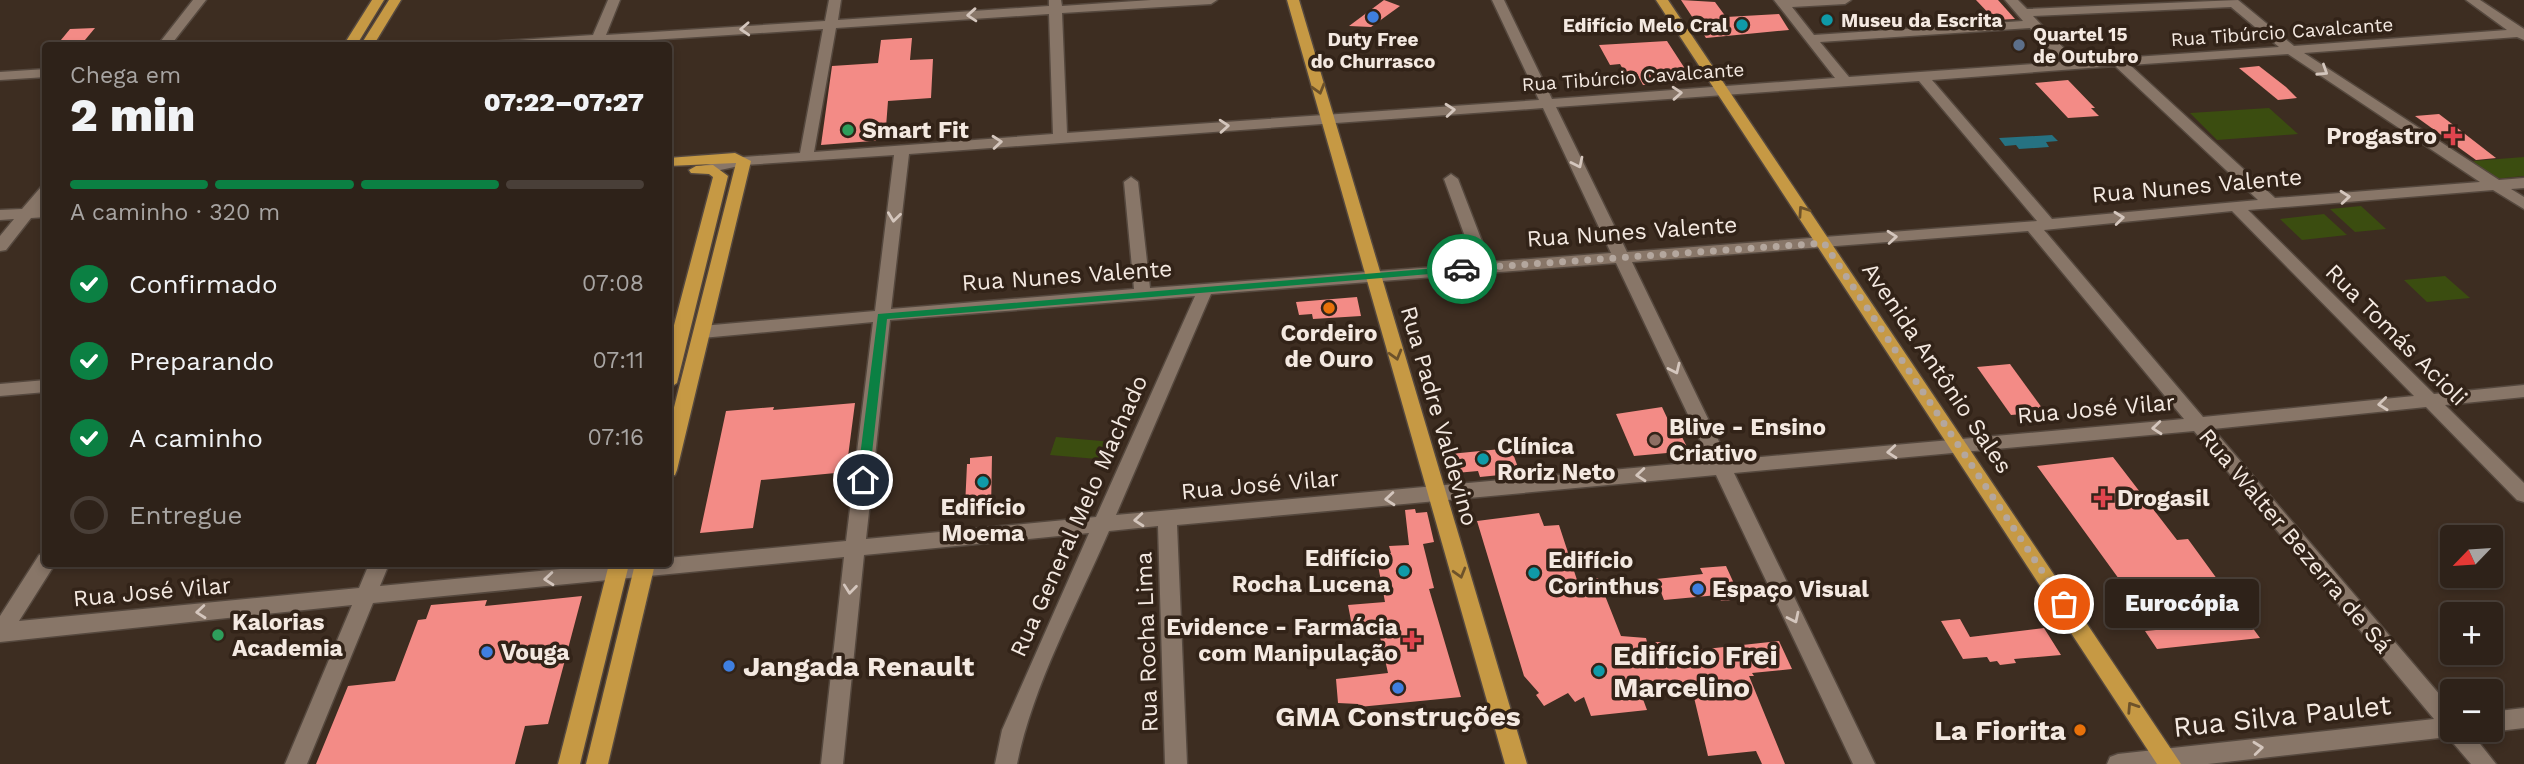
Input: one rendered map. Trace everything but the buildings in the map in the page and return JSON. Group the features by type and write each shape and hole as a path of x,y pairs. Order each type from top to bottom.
{"main road":[{"path":"352,42 378,0"},
{"path":"369,42 395,0"},
{"name":"Rua Padre Valdevino","path":"1293,0 1516,764"},
{"name":"Avenida Antônio Sales","path":"1662,0 2168,761"},
{"name":"Rua Tibúrcio Cavalcante","path":"672,162 735,158 744,161"},
{"path":"672,454 744,161"},
{"path":"672,355 675,334 721,176 717,171 706,169"},
{"name":"Rua Tibúrcio Cavalcante","path":"672,172 706,169"},
{"path":"597,764 645,567"},
{"path":"569,764 618,568"}],"street":[{"path":"166,42 200,0"},
{"path":"614,0 596,42 1055,4 1211,0"},
{"path":"806,157 835,0"},
{"path":"1498,0 1864,764"},
{"path":"1782,2 1845,0"},
{"path":"2011,0 2072,65"},
{"path":"2472,0 2523,34"},
{"path":"1782,2 1846,82"},
{"path":"1811,39 2232,2 2292,51 2524,204"},
{"path":"1055,4 1060,137"},
{"name":"Rua Tibúrcio Cavalcante","path":"706,169 744,161 1060,137 2523,34"},
{"path":"2118,62 2272,203"},
{"path":"0,76 42,73"},
{"name":"Rua Walter Bezerra de Sá","path":"1922,76 2196,425 2440,712"},
{"path":"832,764 902,149"},
{"path":"1451,178 1484,267"},
{"path":"1131,182 1143,295"},
{"name":"Rua Nunes Valente","path":"702,332 1622,256 1824,243 2524,183"},
{"path":"0,246 42,195"},
{"name":"Rua Tomás Acioli","path":"2236,206 2524,495"},
{"path":"0,215 42,212"},
{"name":"Rua General Melo Machado","path":"1006,764 1013,730 1027,695 1203,297 1203,291"},
{"path":"0,390 42,386"},
{"name":"Rua José Vilar","path":"672,565 2196,425 2524,391"},
{"name":"Rua Rocha Lima","path":"1167,518 1176,764"},
{"path":"1,632 42,567"},
{"path":"296,764 378,567"},
{"name":"Rua José Vilar","path":"1,632 645,567"},
{"path":"2503,720 2524,718"},
{"name":"Rua Silva Paulet","path":"2118,764 2168,761 2440,729"},
{"name":"Rua Walter Bezerra de Sá","path":"2466,742 2485,764"}],"green space":[{"path":"2269,108 2298,134 2217,140 2190,113"},
{"path":"2524,157 2524,176 2494,179 2473,161"},
{"path":"2361,206 2386,229 2355,232 2330,209"},
{"path":"2324,214 2347,235 2302,240 2280,219"},
{"path":"2445,276 2470,298 2427,302 2404,280"},
{"path":"1056,437 1113,442 1109,460 1050,455"}],"water":[{"path":"2052,135 2058,141 2046,142 2049,147 2019,149 2016,145 2005,146 1999,138"}],"way so far":[{"path":"1462,269 1824,243 2064,604"}],"place":[{"name":"Duty Free do Churrasco","path":"1373,17"},
{"name":"Museu da Escrita","path":"1827,20"},
{"name":"Edifício Melo Cral","path":"1742,25"},
{"name":"Quartel 15 de Outubro","path":"2019,45"},
{"name":"Smart Fit","path":"848,130"},
{"name":"Progastro","path":"2453,136"},
{"name":"Cordeiro de Ouro","path":"1329,308"},
{"name":"Blive - Ensino Criativo","path":"1655,440"},
{"name":"Clínica Roriz Neto","path":"1483,459"},
{"name":"Edifício Moema","path":"983,482"},
{"name":"Drogasil","path":"2103,498"},
{"name":"Edifício Rocha Lucena","path":"1404,571"},
{"name":"Edifício Corinthus","path":"1534,573"},
{"name":"Espaço Visual","path":"1698,589"},
{"name":"Eurocópia","path":"2064,604"},
{"name":"Kalorias Academia","path":"218,635"},
{"name":"Evidence - Farmácia com Manipulação","path":"1412,640"},
{"name":"Vouga","path":"487,652"},
{"name":"Jangada Renault","path":"729,666"},
{"name":"Edifício Frei Marcelino","path":"1599,671"},
{"name":"GMA Construções","path":"1398,688"},
{"name":"La Fiorita","path":"2080,730"}],"route":[{"path":"863,480 882,316 1462,269"}]}
